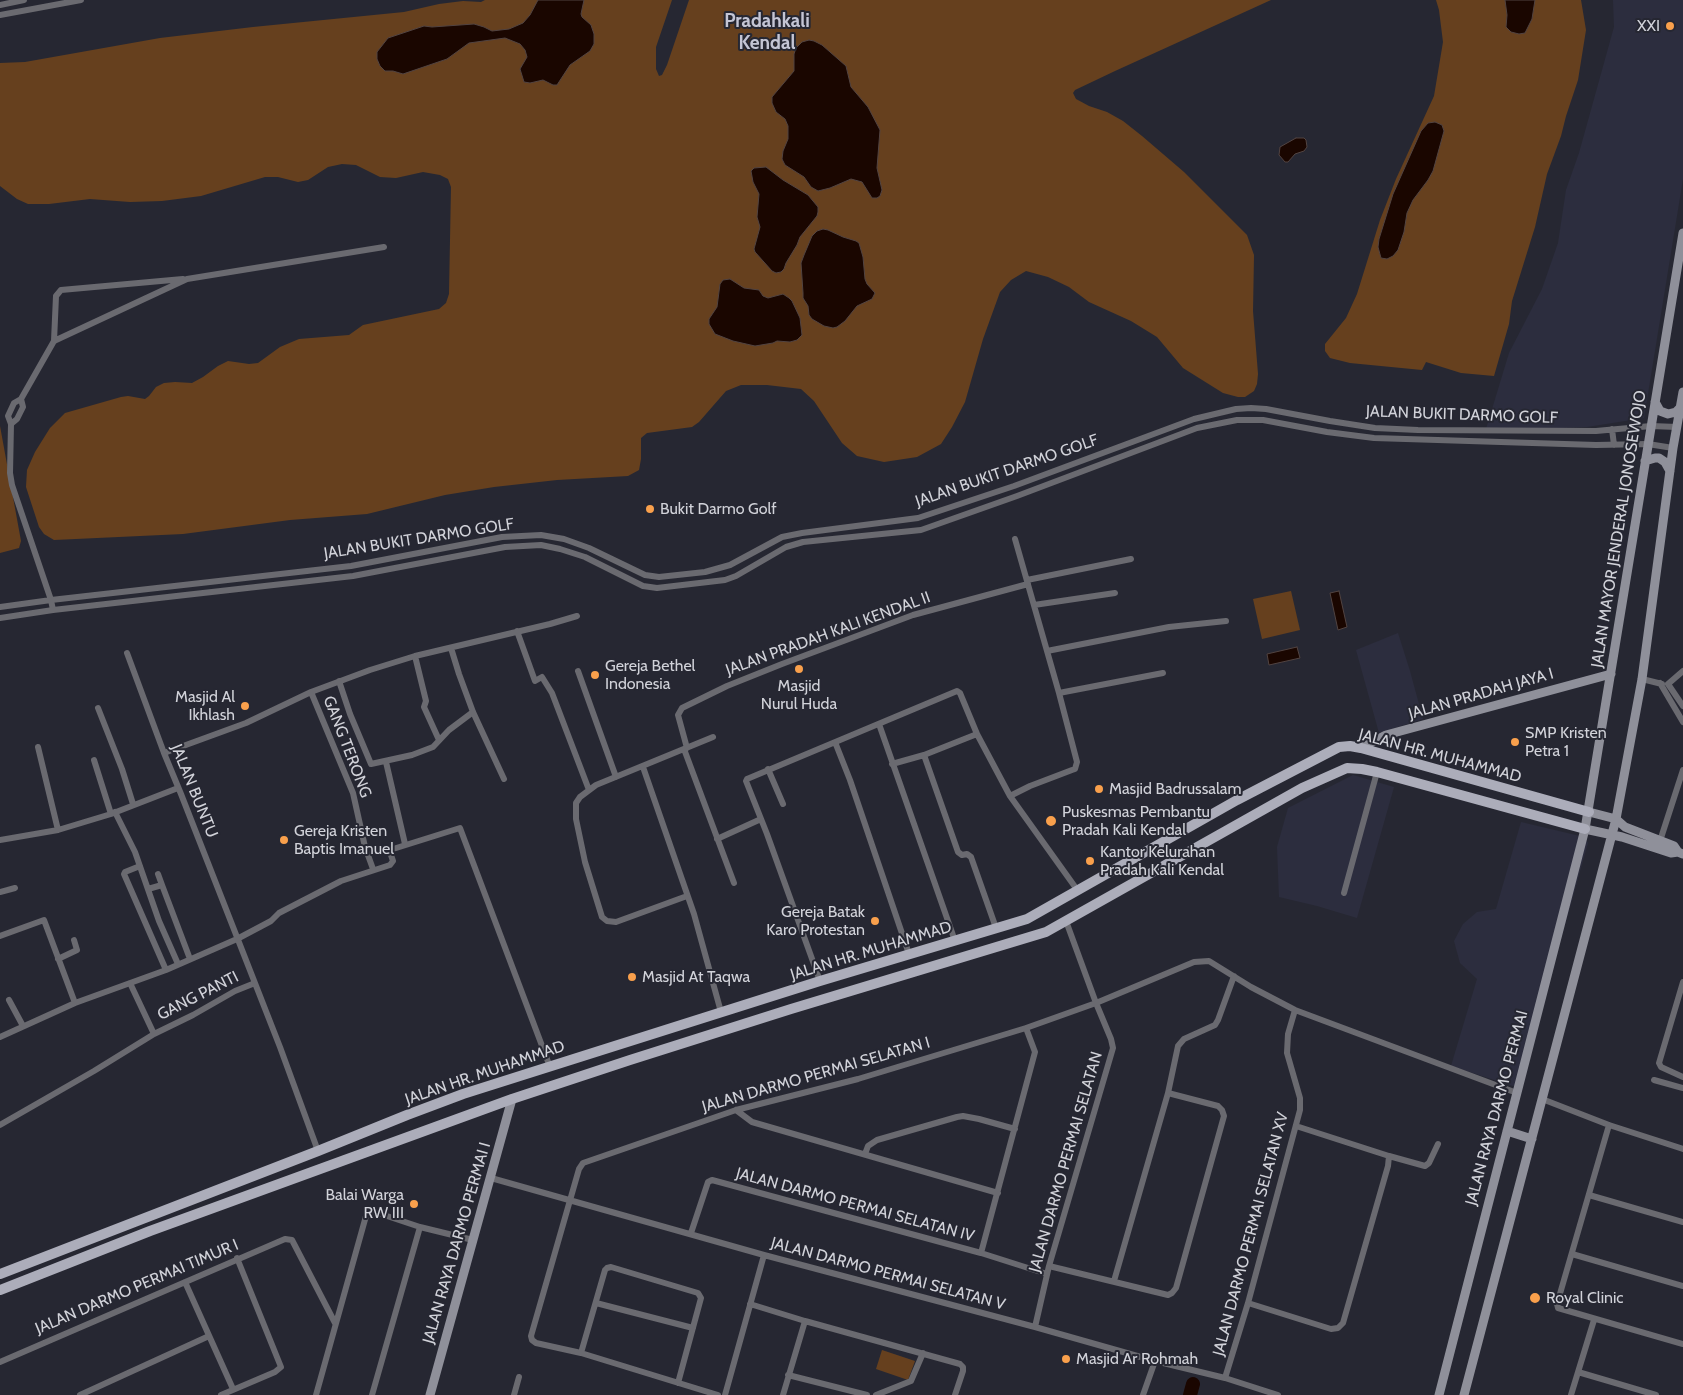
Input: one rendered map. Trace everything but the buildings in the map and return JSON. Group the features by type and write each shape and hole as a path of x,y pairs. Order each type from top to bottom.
{"main road":[{"name":"JALAN HR. MUHAMMAD","path":"0,1274 426,1108 721,1012 1027,919 1237,800 1339,746 1361,748 1589,812"},
{"name":"JALAN HR. MUHAMMAD","path":"0,1290 150,1231 512,1099 816,1001 1046,932 1302,788 1347,768 1377,772 1586,829"},
{"path":"1112,871 1120,876 1122,890"},
{"path":"815,983 810,992 816,1001"},
{"path":"784,993 790,998 791,1009"},
{"path":"624,1043 630,1060"},
{"path":"145,1216 150,1231"}],"street":[{"path":"0,4 24,0"},
{"path":"0,15 81,0"},
{"name":"JALAN MAYOR JENDERAL JONOSEWOJO","path":"1586,829 1683,233"},
{"path":"53,610 12,485 10,473 11,424 8,416 14,403 21,399 54,341 56,296 61,290 187,278 384,247"},
{"path":"54,341 187,278"},
{"path":"1464,1395 1616,819 1642,679 1673,448 1683,392"},
{"path":"1655,402 1660,411 1668,414 1676,412 1680,408"},
{"name":"JALAN BUKIT DARMO GOLF","path":"0,607 351,566 502,537 541,535 564,539 589,548 645,575 659,577 705,572 730,565 782,537 918,518 1014,486 1194,419 1236,409 1266,409 1375,428 1567,431 1612,430 1651,426 1677,427"},
{"name":"JALAN BUKIT DARMO GOLF","path":"0,618 53,610 353,576 505,548 541,546 560,549 585,557 643,586 657,588 725,580 736,576 786,547 803,542 921,530 1197,428 1237,420 1264,420 1327,432 1374,438 1566,444 1648,444 1673,448"},
{"path":"1612,430 1614,445"},
{"path":"1566,444 1567,431"},
{"path":"1645,461 1659,458 1665,462 1670,470"},
{"path":"1010,796 1076,769 1077,762 1060,693 1015,539"},
{"name":"JALAN PRADAH KALI KENDAL II","path":"734,883 686,748 678,715 682,708 728,686 782,664 913,615 1028,582 1130,559"},
{"path":"1034,605 1115,593"},
{"path":"164,753 246,723 311,692 370,670 415,656 576,616"},
{"path":"1047,651 1169,627 1226,621"},
{"path":"518,631 535,680 542,677 552,693 589,790"},
{"path":"451,648 473,712 504,779"},
{"name":"JALAN BUNTU","path":"127,653 318,1151"},
{"path":"415,656 426,701 424,707 439,740"},
{"path":"578,671 616,777"},
{"path":"1642,679 1660,684 1668,684 1683,671"},
{"path":"1060,693 1163,673"},
{"name":"JALAN PRADAH JAYA I","path":"1361,748 1386,735 1611,674"},
{"path":"339,681 372,764 412,755 433,747 449,730 473,712"},
{"path":"1660,684 1681,709"},
{"path":"1668,684 1681,709 1683,722"},
{"path":"815,983 762,819 746,782 748,777 879,724 956,690 960,693 977,734 1010,796 1078,891"},
{"name":"GANG TERONG","path":"311,692 353,793 365,847 373,869"},
{"path":"98,708 122,769 133,804"},
{"path":"879,724 955,941"},
{"path":"892,764 924,755 977,734"},
{"path":"688,896 616,922 606,921 602,917 587,868 576,820 576,803 589,790 713,737"},
{"path":"835,742 850,780 909,954"},
{"path":"38,747 58,830"},
{"path":"924,755 958,852 971,857 996,928"},
{"path":"94,760 113,813 135,852 159,921 178,964"},
{"path":"386,762 405,844"},
{"path":"643,767 688,896 721,1012"},
{"path":"768,769 783,804"},
{"path":"1660,841 1683,770"},
{"path":"1344,893 1377,772"},
{"path":"0,840 58,830 113,813 178,788"},
{"path":"1589,812 1616,819 1625,827 1674,846 1680,853"},
{"path":"717,839 762,819"},
{"path":"0,1037 75,1003 166,970 237,939 271,921 279,913 341,881 392,863 391,850 458,828 462,829 550,1067"},
{"path":"1586,829 1622,837 1671,853 1680,853"},
{"name":"JALAN RAYA DARMO PERMAI","path":"1438,1395 1586,829"},
{"path":"140,866 124,874 166,970"},
{"path":"158,874 190,960"},
{"path":"148,889 162,885"},
{"path":"0,892 15,888"},
{"path":"0,936 42,920 46,921 75,1003"},
{"name":"JALAN DARMO PERMAI SELATAN","path":"1034,1327 1049,1266 1112,1054 1111,1039 1066,921"},
{"path":"58,959 77,950 74,940"},
{"name":"JALAN DARMO PERMAI SELATAN I","path":"570,1200 583,1163 736,1110 858,1079 1026,1028 1096,1003 1194,962 1209,961 1250,987 1295,1010 1517,1093"},
{"path":"1114,1281 1168,1093 1178,1046 1180,1042 1214,1025 1218,1020 1234,976"},
{"path":"1683,982 1659,1065 1683,1077"},
{"path":"130,983 154,1034"},
{"name":"GANG PANTI","path":"0,1125 94,1072 154,1034 235,991 254,983"},
{"path":"9,1000 23,1026"},
{"name":"JALAN DARMO PERMAI SELATAN XV","path":"1225,1378 1248,1303 1300,1110 1300,1098 1287,1053 1288,1034 1295,1010"},
{"path":"981,1253 1035,1052 1026,1028"},
{"path":"1654,1080 1683,1088"},
{"path":"1049,1266 1168,1295 1176,1288 1224,1116 1218,1106 1168,1093"},
{"name":"JALAN RAYA DARMO PERMAI I","path":"430,1395 512,1099"},
{"path":"1542,1099 1608,1125 1683,1149"},
{"path":"736,1110 752,1122 998,1193"},
{"path":"864,1154 868,1146 877,1140 957,1117 964,1116 979,1119 1015,1129"},
{"path":"1608,1125 1557,1304 1558,1308 1594,1320 1683,1344"},
{"path":"1296,1126 1425,1166 1429,1163 1438,1144"},
{"path":"1507,1131 1532,1138"},
{"path":"1248,1303 1331,1329 1338,1328 1342,1323 1388,1166 1389,1156"},
{"name":"JALAN DARMO PERMAI SELATAN V","path":"491,1178 764,1255 1154,1361 1225,1378 1278,1395"},
{"name":"JALAN DARMO PERMAI SELATAN IV","path":"691,1233 708,1182 712,1180 981,1253 1047,1274"},
{"path":"1589,1195 1683,1222"},
{"path":"570,1200 531,1336 532,1340 718,1395"},
{"path":"316,1395 335,1323 366,1216 369,1212 372,1211 420,1227 473,1240"},
{"path":"372,1395 420,1227"},
{"name":"JALAN DARMO PERMAI TIMUR I","path":"0,1362 237,1258 285,1239 292,1240 335,1323"},
{"path":"1572,1254 1683,1286"},
{"path":"725,1395 764,1255"},
{"path":"221,1395 275,1372 280,1369 281,1365 237,1258"},
{"path":"581,1353 605,1270 611,1267 698,1292 701,1298 678,1383"},
{"path":"185,1282 233,1390"},
{"path":"596,1303 693,1328"},
{"path":"750,1304 960,1364 963,1367 963,1371 955,1395"},
{"path":"1571,1395 1594,1320"},
{"path":"783,1395 805,1321"},
{"path":"80,1395 209,1336"},
{"path":"876,1395 911,1381 922,1353"},
{"path":"1143,1395 1154,1361"},
{"path":"1578,1372 1656,1395"},
{"path":"788,1375 867,1395"},
{"path":"514,1395 519,1376"}],"shaded area":[{"name":"Bukit Darmo Golf","path":"485,0 672,0 656,47 656,69 659,76 662,75 667,65 689,0 1271,0 1115,71 1075,90 1073,93 1076,99 1107,112 1123,121 1142,136 1184,172 1247,235 1254,255 1253,311 1258,374 1254,391 1245,397 1223,393 1183,368 1157,337 1131,321 1089,302 1069,287 1048,277 1026,271 1011,280 1000,292 983,339 965,402 952,427 941,444 917,457 884,462 857,456 842,443 814,401 801,389 767,385 741,385 726,391 699,422 692,427 647,433 641,438 639,470 628,476 557,480 494,487 445,495 367,514 290,520 183,534 54,540 44,534 39,527 26,487 27,470 35,452 50,428 65,413 121,397 128,396 145,399 156,387 164,383 192,383 228,361 249,364 258,363 280,347 299,339 349,335 363,325 439,309 446,303 449,294 451,187 448,179 440,175 423,172 396,178 380,177 356,165 342,164 328,167 308,180 298,182 278,177 265,177 201,196 162,201 130,202 90,199 49,204 28,204 17,199 0,186 0,63 25,62 160,38 404,12 439,4 463,1 481,2"},
{"path":"538,0 584,0 581,14 591,25 594,34 594,44 590,51 570,65 557,85 543,80 530,83 524,82 520,69 527,57 525,50 520,44 505,38 469,43 447,59 403,74 385,71 377,59 377,52 388,38 424,26 474,24 492,31 509,29 523,23"},
{"path":"1436,0 1581,0 1586,30 1578,80 1547,174 1535,227 1512,301 1509,324 1494,376 1461,373 1426,362 1422,370 1350,363 1330,358 1325,351 1325,344 1346,318 1357,294 1380,220 1396,179 1434,96 1443,42"},
{"path":"1505,0 1535,0 1532,19 1525,33 1511,32 1506,27"},
{"path":"1613,0 1683,0 1683,179 1644,418 1587,427 1486,429 1509,353 1542,289 1558,243 1566,190 1579,153 1614,27"},
{"path":"809,40 822,45 846,66 851,87 868,107 880,130 877,168 882,190 877,198 872,198 862,182 851,179 818,191 811,187 804,177 785,165 782,159 788,139 788,126 785,119 776,112 772,103 772,97 794,71 796,48 802,42"},
{"path":"1435,122 1442,125 1444,131 1433,171 1413,200 1407,213 1404,232 1398,250 1387,259 1381,258 1378,247 1379,239 1393,194 1421,131 1428,123"},
{"path":"1296,138 1304,138 1307,147 1304,151 1295,154 1288,162 1285,162 1279,155 1280,147"},
{"path":"766,167 808,195 818,207 817,216 800,237 784,269 776,273 772,271 754,249 760,227 757,217 759,194 753,182 751,171 754,168"},
{"path":"823,229 859,243 863,257 865,279 875,293 872,299 857,306 845,321 833,328 824,326 812,319 803,298 801,263 812,236 817,231"},
{"path":"730,279 744,288 759,290 763,296 768,298 783,294 789,298 800,318 802,335 797,340 790,342 777,341 755,346 733,341 715,334 709,324 709,319 717,307 720,284 723,280"},
{"path":"0,426 21,541 19,548 0,553"},
{"path":"1291,591 1300,630 1262,639 1253,599"},
{"path":"1339,591 1347,627 1338,630 1330,593"},
{"path":"1398,633 1423,719 1379,733 1356,650"},
{"path":"1297,647 1300,658 1269,665 1267,654"},
{"path":"1353,775 1394,787 1357,918 1279,897 1277,847 1288,808"},
{"path":"1521,822 1584,837 1588,843 1519,1088 1451,1066 1477,979 1460,963 1454,941 1463,924 1477,912 1496,909"},
{"path":"882,1350 915,1361 908,1380 876,1369"}],"waterway":[{"path":"1190,1395 1193,1384"}],"place":[{"name":"XXI","path":"1670,26"},
{"name":"Bukit Darmo Golf","path":"650,509"},
{"name":"Masjid Nurul Huda","path":"799,669"},
{"name":"Gereja Bethel Indonesia","path":"595,675"},
{"name":"Masjid Al Ikhlash","path":"245,706"},
{"name":"SMP Kristen Petra 1","path":"1515,742"},
{"name":"Masjid Badrussalam","path":"1099,789"},
{"name":"Puskesmas Pembantu Pradah Kali Kendal","path":"1051,821"},
{"name":"Gereja Kristen Baptis Imanuel","path":"284,840"},
{"name":"Kantor Kelurahan Pradah Kali Kendal","path":"1090,861"},
{"name":"Gereja Batak Karo Protestan","path":"875,921"},
{"name":"Masjid At Taqwa","path":"632,977"},
{"name":"Balai Warga RW III","path":"414,1204"},
{"name":"Royal Clinic","path":"1535,1298"},
{"name":"Masjid Ar Rohmah","path":"1066,1359"}],"district":[{"name":"Pradahkali Kendal","path":"767,32"}]}
